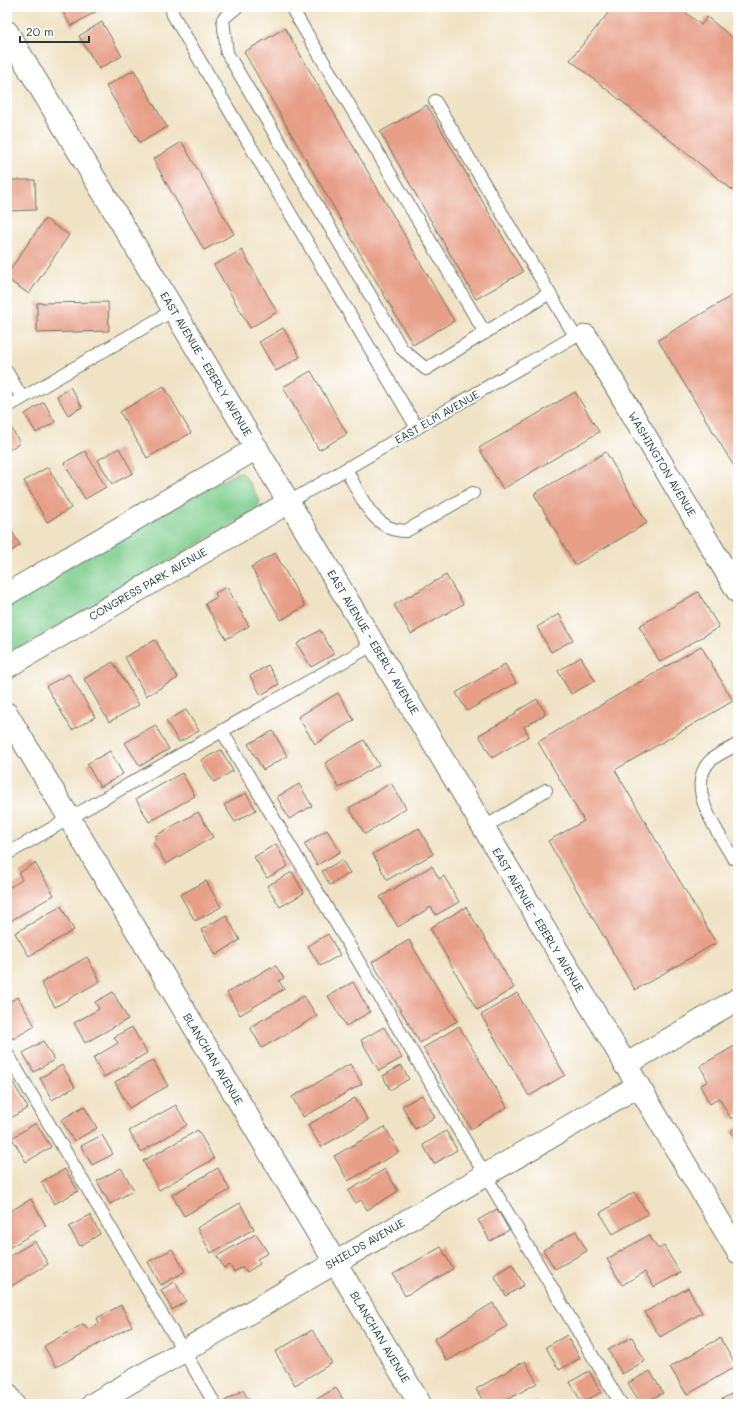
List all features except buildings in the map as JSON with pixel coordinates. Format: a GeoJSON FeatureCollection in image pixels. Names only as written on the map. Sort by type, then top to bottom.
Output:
{"type":"FeatureCollection","features":[{"type":"Feature","properties":{"kind":"street","name":"EAST AVENUE - EBERLY AVENUE"},"geometry":{"type":"LineString","coordinates":[[7,32],[738,1252]]}},
{"type":"Feature","properties":{"kind":"street","name":"WASHINGTON AVENUE"},"geometry":{"type":"LineString","coordinates":[[580,336],[737,588]]}},
{"type":"Feature","properties":{"kind":"street"},"geometry":{"type":"LineString","coordinates":[[7,594],[257,448]]}},
{"type":"Feature","properties":{"kind":"street","name":"CONGRESS PARK AVENUE"},"geometry":{"type":"LineString","coordinates":[[7,667],[289,502]]}},
{"type":"Feature","properties":{"kind":"street","name":"BLANCHAN AVENUE"},"geometry":{"type":"LineString","coordinates":[[7,714],[420,1404]]}},
{"type":"Feature","properties":{"kind":"street"},"geometry":{"type":"LineString","coordinates":[[625,1065],[738,999]]}},
{"type":"Feature","properties":{"kind":"street","name":"SHIELDS AVENUE"},"geometry":{"type":"LineString","coordinates":[[93,1404],[638,1086]]}},
{"type":"Feature","properties":{"kind":"street"},"geometry":{"type":"LineString","coordinates":[[7,1394],[13,1404]]}},
{"type":"Feature","properties":{"kind":"lane"},"geometry":{"type":"LineString","coordinates":[[171,7],[173,15],[417,428]]}},
{"type":"Feature","properties":{"kind":"lane"},"geometry":{"type":"LineString","coordinates":[[237,7],[223,19],[226,53],[402,349],[426,369],[548,294]]}},
{"type":"Feature","properties":{"kind":"lane"},"geometry":{"type":"LineString","coordinates":[[291,7],[485,333]]}},
{"type":"Feature","properties":{"kind":"lane"},"geometry":{"type":"LineString","coordinates":[[435,101],[548,294],[580,336]]}},
{"type":"Feature","properties":{"kind":"lane"},"geometry":{"type":"LineString","coordinates":[[7,406],[174,310]]}},
{"type":"Feature","properties":{"kind":"lane","name":"EAST ELM AVENUE"},"geometry":{"type":"LineString","coordinates":[[289,502],[580,336]]}},
{"type":"Feature","properties":{"kind":"lane"},"geometry":{"type":"LineString","coordinates":[[7,372],[22,398]]}},
{"type":"Feature","properties":{"kind":"lane"},"geometry":{"type":"LineString","coordinates":[[346,469],[373,516],[383,525],[395,531],[406,531],[473,493]]}},
{"type":"Feature","properties":{"kind":"lane"},"geometry":{"type":"LineString","coordinates":[[7,854],[374,644]]}},
{"type":"Feature","properties":{"kind":"lane"},"geometry":{"type":"LineString","coordinates":[[222,730],[621,1404]]}},
{"type":"Feature","properties":{"kind":"lane"},"geometry":{"type":"LineString","coordinates":[[734,858],[706,811],[700,784],[702,774],[711,761],[738,744]]}},
{"type":"Feature","properties":{"kind":"lane"},"geometry":{"type":"LineString","coordinates":[[483,828],[546,790]]}},
{"type":"Feature","properties":{"kind":"lane"},"geometry":{"type":"LineString","coordinates":[[7,1053],[215,1404]]}},
{"type":"Feature","properties":{"kind":"green space"},"geometry":{"type":"Polygon","coordinates":[[[238,472],[244,474],[260,501],[256,510],[12,653],[7,654],[7,601],[238,472]]]}}]}
